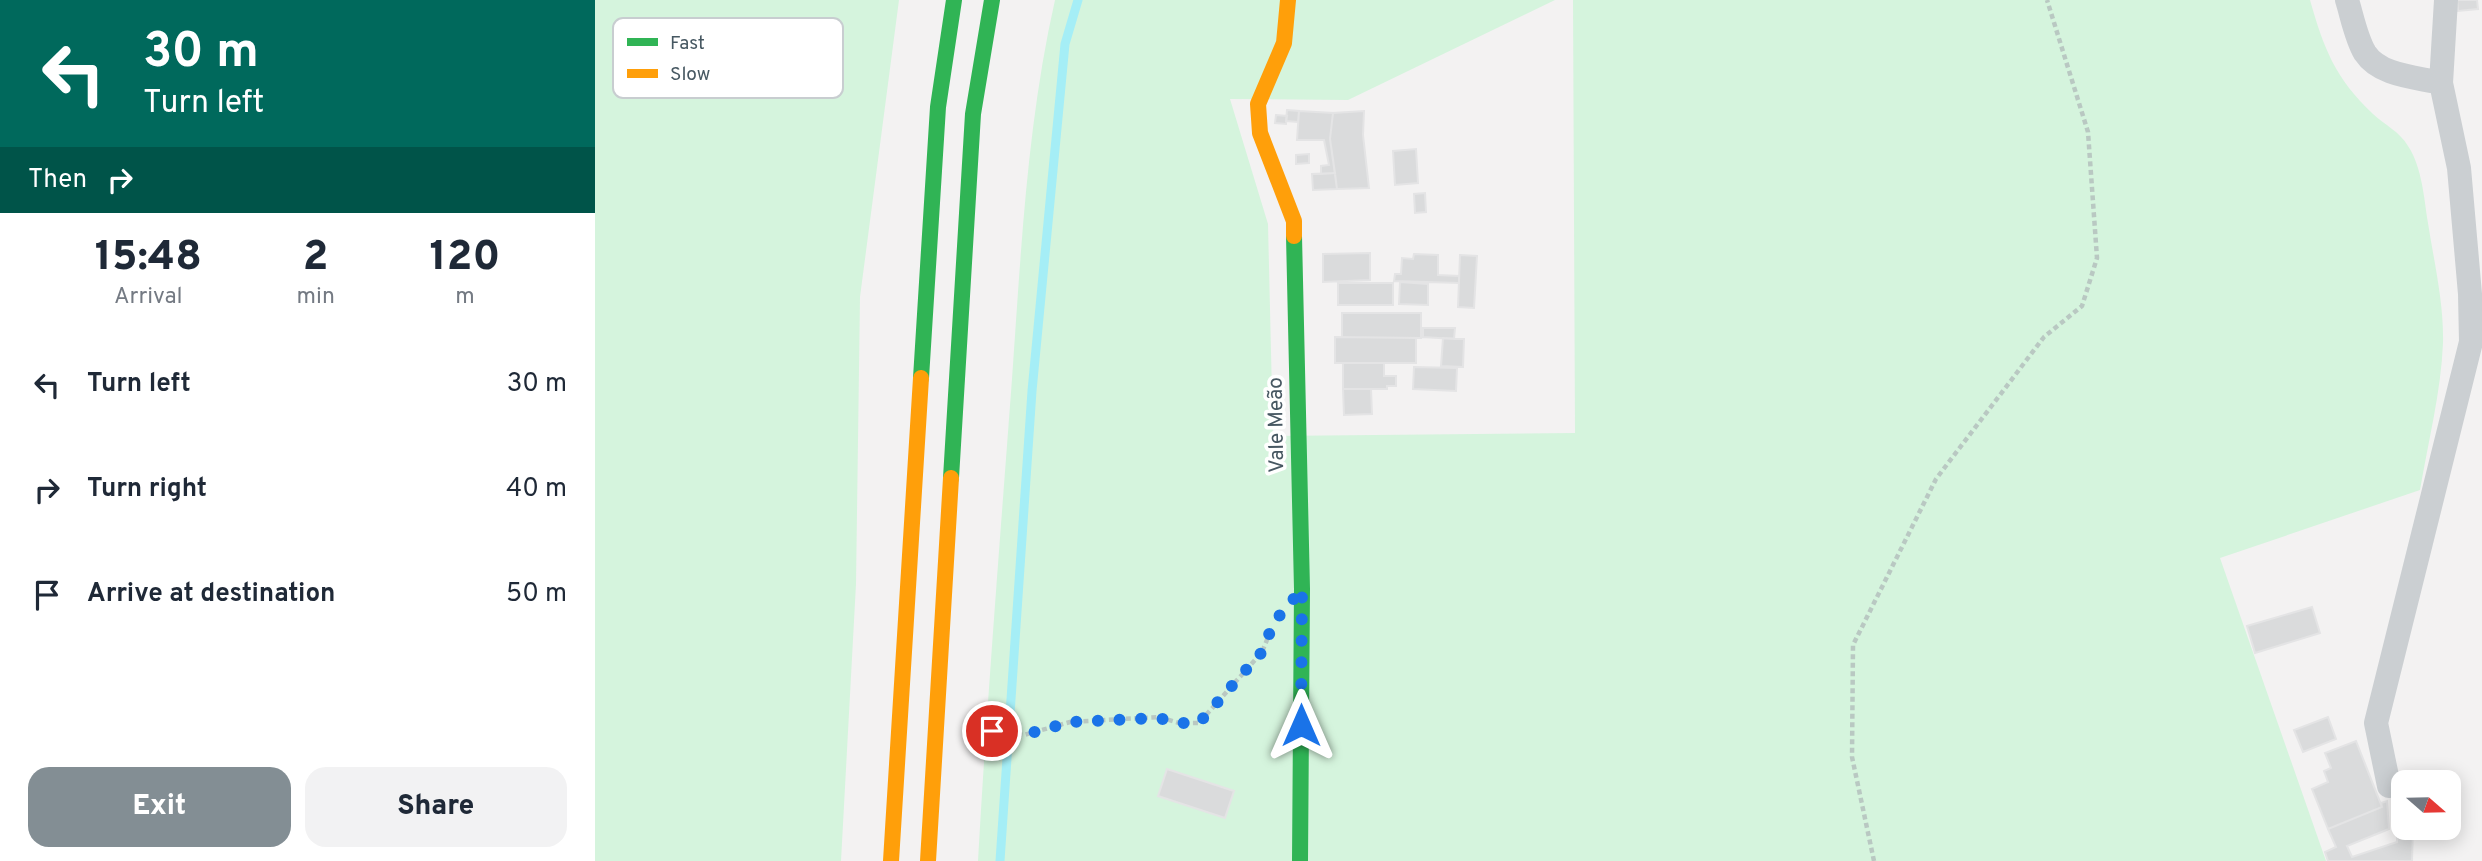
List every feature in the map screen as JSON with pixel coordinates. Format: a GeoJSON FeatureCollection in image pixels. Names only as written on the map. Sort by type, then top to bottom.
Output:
{"type":"FeatureCollection","features":[{"type":"Feature","properties":{"kind":"main road"},"geometry":{"type":"LineString","coordinates":[[891,861],[937,107],[954,0]]}},
{"type":"Feature","properties":{"kind":"main road"},"geometry":{"type":"LineString","coordinates":[[928,861],[973,114],[992,0]]}},
{"type":"Feature","properties":{"kind":"main road","name":"Vale Meão"},"geometry":{"type":"LineString","coordinates":[[1289,0],[1284,43],[1258,104],[1260,133],[1294,221],[1302,589],[1300,861]]}},
{"type":"Feature","properties":{"kind":"street"},"geometry":{"type":"LineString","coordinates":[[2347,0],[2365,53],[2378,66],[2394,73],[2441,83]]}},
{"type":"Feature","properties":{"kind":"street"},"geometry":{"type":"LineString","coordinates":[[2389,786],[2376,723],[2471,342],[2470,294],[2459,169],[2441,83],[2446,0]]}},
{"type":"Feature","properties":{"kind":"path"},"geometry":{"type":"LineString","coordinates":[[1874,861],[1852,757],[1853,645],[1936,480],[2044,337],[2082,306],[2097,258],[2088,132],[2047,0]]}},
{"type":"Feature","properties":{"kind":"path"},"geometry":{"type":"LineString","coordinates":[[992,731],[1024,735],[1070,722],[1159,718],[1179,723],[1199,723],[1262,652],[1270,632]]}},
{"type":"Feature","properties":{"kind":"green space"},"geometry":{"type":"Polygon","coordinates":[[[595,0],[899,0],[860,297],[856,584],[841,861],[595,861],[595,0]]]}},
{"type":"Feature","properties":{"kind":"green space"},"geometry":{"type":"Polygon","coordinates":[[[1055,0],[1555,0],[1348,100],[1230,99],[1268,224],[1273,436],[1575,433],[1573,0],[2310,0],[2326,48],[2340,75],[2360,101],[2405,141],[2413,154],[2424,193],[2443,328],[2440,380],[2420,490],[2220,558],[2326,861],[978,861],[1026,188],[1045,47],[1055,0]]]}},
{"type":"Feature","properties":{"kind":"building"},"geometry":{"type":"Polygon","coordinates":[[[2457,0],[2477,0],[2478,9],[2458,11],[2457,0]]]}},
{"type":"Feature","properties":{"kind":"building"},"geometry":{"type":"Polygon","coordinates":[[[1287,110],[1299,111],[1298,122],[1286,121],[1287,110]]]}},
{"type":"Feature","properties":{"kind":"building"},"geometry":{"type":"Polygon","coordinates":[[[1299,111],[1333,113],[1330,139],[1335,173],[1321,174],[1321,166],[1329,165],[1324,140],[1297,140],[1299,111]]]}},
{"type":"Feature","properties":{"kind":"building"},"geometry":{"type":"Polygon","coordinates":[[[1364,111],[1363,135],[1369,188],[1337,189],[1330,139],[1333,113],[1364,111]]]}},
{"type":"Feature","properties":{"kind":"building"},"geometry":{"type":"Polygon","coordinates":[[[1276,115],[1287,116],[1286,124],[1275,123],[1276,115]]]}},
{"type":"Feature","properties":{"kind":"building"},"geometry":{"type":"Polygon","coordinates":[[[1416,149],[1418,183],[1395,185],[1393,151],[1416,149]]]}},
{"type":"Feature","properties":{"kind":"building"},"geometry":{"type":"Polygon","coordinates":[[[1309,154],[1309,163],[1296,164],[1296,155],[1309,154]]]}},
{"type":"Feature","properties":{"kind":"building"},"geometry":{"type":"Polygon","coordinates":[[[1335,173],[1337,189],[1313,190],[1312,174],[1335,173]]]}},
{"type":"Feature","properties":{"kind":"building"},"geometry":{"type":"Polygon","coordinates":[[[1425,193],[1426,212],[1415,213],[1414,194],[1425,193]]]}},
{"type":"Feature","properties":{"kind":"building"},"geometry":{"type":"Polygon","coordinates":[[[1370,253],[1370,280],[1323,282],[1323,254],[1370,253]]]}},
{"type":"Feature","properties":{"kind":"building"},"geometry":{"type":"Polygon","coordinates":[[[1414,254],[1438,255],[1438,275],[1459,276],[1459,283],[1394,281],[1395,274],[1401,274],[1402,258],[1413,259],[1414,254]]]}},
{"type":"Feature","properties":{"kind":"building"},"geometry":{"type":"Polygon","coordinates":[[[1460,255],[1477,256],[1474,308],[1458,307],[1460,255]]]}},
{"type":"Feature","properties":{"kind":"building"},"geometry":{"type":"Polygon","coordinates":[[[1400,282],[1428,284],[1428,305],[1399,304],[1400,282]]]}},
{"type":"Feature","properties":{"kind":"building"},"geometry":{"type":"Polygon","coordinates":[[[1338,283],[1393,283],[1393,305],[1338,305],[1338,283]]]}},
{"type":"Feature","properties":{"kind":"building"},"geometry":{"type":"Polygon","coordinates":[[[1342,313],[1421,313],[1421,338],[1342,337],[1342,313]]]}},
{"type":"Feature","properties":{"kind":"building"},"geometry":{"type":"Polygon","coordinates":[[[1423,328],[1455,328],[1454,339],[1423,337],[1423,328]]]}},
{"type":"Feature","properties":{"kind":"building"},"geometry":{"type":"Polygon","coordinates":[[[1335,337],[1416,338],[1416,363],[1335,363],[1335,337]]]}},
{"type":"Feature","properties":{"kind":"building"},"geometry":{"type":"Polygon","coordinates":[[[1443,338],[1464,339],[1463,367],[1441,366],[1443,338]]]}},
{"type":"Feature","properties":{"kind":"building"},"geometry":{"type":"Polygon","coordinates":[[[1343,363],[1384,363],[1384,376],[1396,376],[1396,386],[1387,386],[1387,389],[1343,389],[1343,363]]]}},
{"type":"Feature","properties":{"kind":"building"},"geometry":{"type":"Polygon","coordinates":[[[1414,367],[1457,368],[1456,391],[1413,389],[1414,367]]]}},
{"type":"Feature","properties":{"kind":"building"},"geometry":{"type":"Polygon","coordinates":[[[1343,389],[1371,389],[1372,414],[1344,415],[1343,389]]]}},
{"type":"Feature","properties":{"kind":"building"},"geometry":{"type":"Polygon","coordinates":[[[2312,607],[2320,633],[2255,653],[2247,626],[2312,607]]]}},
{"type":"Feature","properties":{"kind":"building"},"geometry":{"type":"Polygon","coordinates":[[[2328,717],[2336,739],[2303,752],[2294,730],[2328,717]]]}},
{"type":"Feature","properties":{"kind":"building"},"geometry":{"type":"Polygon","coordinates":[[[2356,741],[2382,807],[2328,829],[2312,789],[2328,782],[2324,771],[2331,768],[2325,753],[2356,741]]]}},
{"type":"Feature","properties":{"kind":"building"},"geometry":{"type":"Polygon","coordinates":[[[1167,769],[1234,791],[1225,818],[1158,796],[1167,769]]]}},
{"type":"Feature","properties":{"kind":"building"},"geometry":{"type":"Polygon","coordinates":[[[2387,801],[2389,829],[2347,846],[2352,857],[2397,840],[2413,840],[2412,861],[2328,861],[2325,852],[2336,847],[2328,829],[2382,807],[2381,803],[2387,801]]]}},
{"type":"Feature","properties":{"kind":"waterway"},"geometry":{"type":"LineString","coordinates":[[1000,861],[1032,391],[1065,44],[1078,0]]}},
{"type":"Feature","properties":{"kind":"traffic: fast"},"geometry":{"type":"LineString","coordinates":[[921,378],[938,107],[954,0]]}},
{"type":"Feature","properties":{"kind":"traffic: fast"},"geometry":{"type":"LineString","coordinates":[[951,478],[973,114],[992,0]]}},
{"type":"Feature","properties":{"kind":"traffic: fast"},"geometry":{"type":"LineString","coordinates":[[1294,236],[1302,589],[1300,861]]}},
{"type":"Feature","properties":{"kind":"traffic: slow"},"geometry":{"type":"LineString","coordinates":[[1288,0],[1284,43],[1258,104],[1260,133],[1294,221],[1294,236]]}},
{"type":"Feature","properties":{"kind":"traffic: slow"},"geometry":{"type":"LineString","coordinates":[[891,861],[921,378]]}},
{"type":"Feature","properties":{"kind":"traffic: slow"},"geometry":{"type":"LineString","coordinates":[[928,861],[951,478]]}},
{"type":"Feature","properties":{"kind":"route"},"geometry":{"type":"LineString","coordinates":[[992,731],[1024,735],[1070,722],[1159,718],[1179,723],[1199,723],[1262,652],[1274,622],[1302,589],[1301,725]]}}]}
